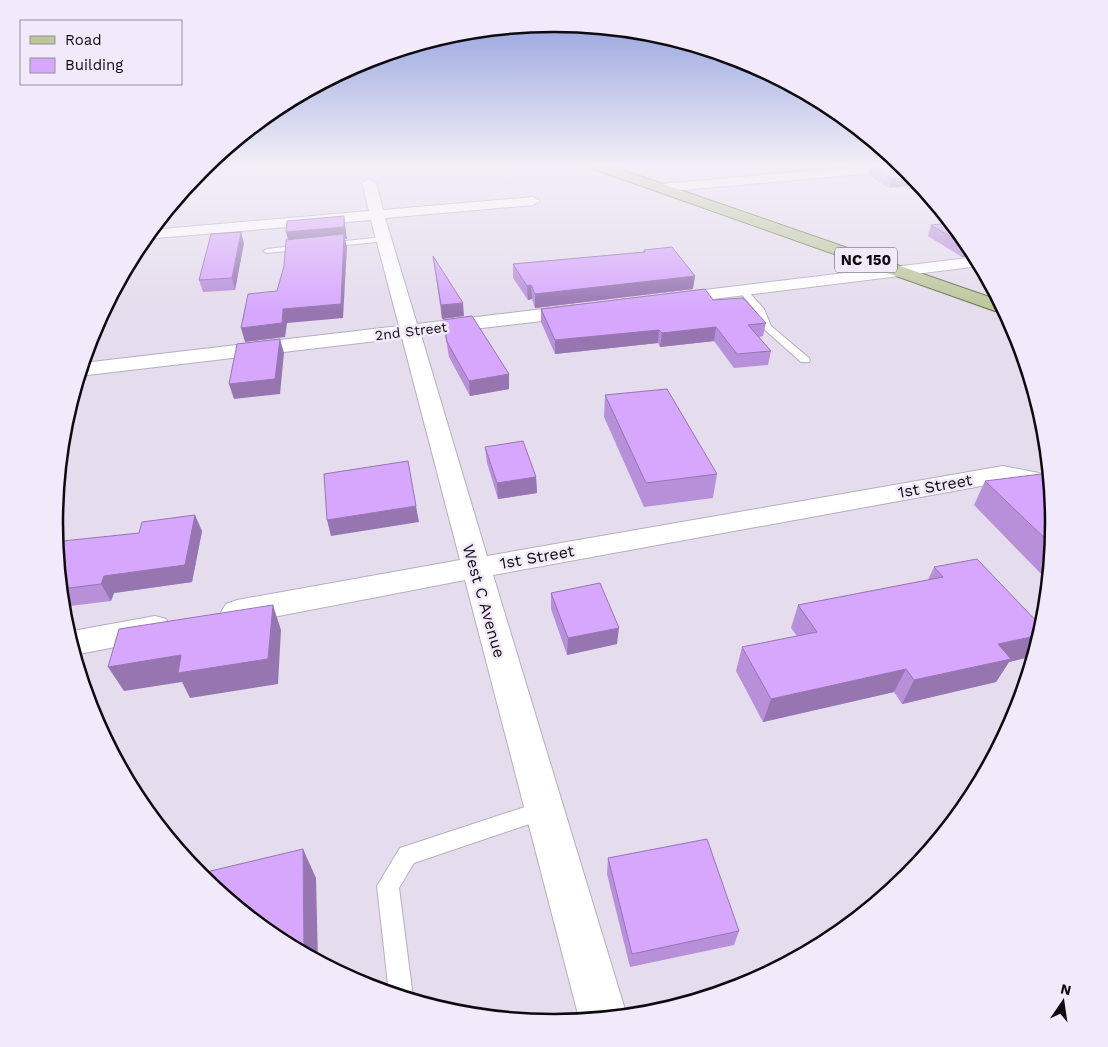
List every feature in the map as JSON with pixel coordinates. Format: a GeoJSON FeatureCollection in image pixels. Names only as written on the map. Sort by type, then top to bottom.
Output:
{"type":"FeatureCollection","features":[{"type":"Feature","properties":{"kind":"main road","name":"NC 150"},"geometry":{"type":"LineString","coordinates":[[734,214],[993,304]]}},
{"type":"Feature","properties":{"kind":"street","name":"West C Avenue"},"geometry":{"type":"LineString","coordinates":[[377,214],[600,1012]]}},
{"type":"Feature","properties":{"kind":"street"},"geometry":{"type":"LineString","coordinates":[[157,235],[380,227],[457,214]]}},
{"type":"Feature","properties":{"kind":"street"},"geometry":{"type":"LineString","coordinates":[[654,302],[970,263]]}},
{"type":"Feature","properties":{"kind":"street","name":"2nd Street"},"geometry":{"type":"LineString","coordinates":[[88,369],[596,309]]}},
{"type":"Feature","properties":{"kind":"street","name":"1st Street"},"geometry":{"type":"LineString","coordinates":[[215,616],[1003,474],[1043,482]]}},
{"type":"Feature","properties":{"kind":"street"},"geometry":{"type":"LineString","coordinates":[[78,642],[176,624]]}},
{"type":"Feature","properties":{"kind":"lane"},"geometry":{"type":"LineString","coordinates":[[267,251],[380,227]]}},
{"type":"Feature","properties":{"kind":"lane"},"geometry":{"type":"LineString","coordinates":[[743,291],[759,309],[767,327],[805,360]]}},
{"type":"Feature","properties":{"kind":"lane"},"geometry":{"type":"LineString","coordinates":[[401,990],[388,886],[407,855],[544,810]]}},
{"type":"Feature","properties":{"kind":"building"},"geometry":{"type":"Polygon","coordinates":[[[344,216],[344,227],[286,232],[287,221],[344,216]]]}},
{"type":"Feature","properties":{"kind":"building"},"geometry":{"type":"Polygon","coordinates":[[[943,224],[953,238],[931,225],[943,224]]]}},
{"type":"Feature","properties":{"kind":"building"},"geometry":{"type":"Polygon","coordinates":[[[241,232],[232,278],[199,280],[211,234],[241,232]]]}},
{"type":"Feature","properties":{"kind":"building"},"geometry":{"type":"Polygon","coordinates":[[[344,234],[341,304],[283,309],[282,323],[241,328],[248,294],[277,291],[284,266],[286,240],[344,234]]]}},
{"type":"Feature","properties":{"kind":"building"},"geometry":{"type":"Polygon","coordinates":[[[672,247],[695,276],[535,294],[531,285],[527,286],[513,264],[645,252],[644,250],[672,247]]]}},
{"type":"Feature","properties":{"kind":"building"},"geometry":{"type":"Polygon","coordinates":[[[433,256],[463,303],[441,305],[433,256]]]}},
{"type":"Feature","properties":{"kind":"building"},"geometry":{"type":"Polygon","coordinates":[[[705,289],[713,300],[743,298],[766,323],[748,325],[771,351],[737,354],[716,327],[662,333],[659,330],[555,340],[541,309],[705,289]]]}},
{"type":"Feature","properties":{"kind":"building"},"geometry":{"type":"Polygon","coordinates":[[[472,316],[509,374],[469,381],[447,342],[443,320],[472,316]]]}},
{"type":"Feature","properties":{"kind":"building"},"geometry":{"type":"Polygon","coordinates":[[[280,339],[275,379],[229,384],[237,344],[280,339]]]}},
{"type":"Feature","properties":{"kind":"building"},"geometry":{"type":"Polygon","coordinates":[[[667,389],[717,474],[646,483],[605,395],[667,389]]]}},
{"type":"Feature","properties":{"kind":"building"},"geometry":{"type":"Polygon","coordinates":[[[523,441],[536,477],[497,483],[485,447],[523,441]]]}},
{"type":"Feature","properties":{"kind":"building"},"geometry":{"type":"Polygon","coordinates":[[[408,461],[416,506],[327,520],[324,474],[408,461]]]}},
{"type":"Feature","properties":{"kind":"building"},"geometry":{"type":"Polygon","coordinates":[[[1042,474],[1045,538],[985,481],[1042,474]]]}},
{"type":"Feature","properties":{"kind":"building"},"geometry":{"type":"Polygon","coordinates":[[[195,515],[185,565],[104,576],[101,584],[67,588],[64,541],[139,533],[142,522],[195,515]]]}},
{"type":"Feature","properties":{"kind":"building"},"geometry":{"type":"Polygon","coordinates":[[[977,559],[1036,620],[1032,637],[998,644],[1011,659],[914,680],[906,669],[771,699],[742,647],[817,632],[798,605],[943,577],[934,567],[977,559]]]}},
{"type":"Feature","properties":{"kind":"building"},"geometry":{"type":"Polygon","coordinates":[[[600,583],[619,628],[568,638],[551,593],[600,583]]]}},
{"type":"Feature","properties":{"kind":"building"},"geometry":{"type":"Polygon","coordinates":[[[273,605],[268,659],[178,673],[181,655],[108,667],[119,629],[273,605]]]}},
{"type":"Feature","properties":{"kind":"building"},"geometry":{"type":"Polygon","coordinates":[[[707,839],[739,931],[632,954],[608,858],[707,839]]]}},
{"type":"Feature","properties":{"kind":"building"},"geometry":{"type":"Polygon","coordinates":[[[303,849],[304,946],[255,913],[208,872],[303,849]]]}}]}
